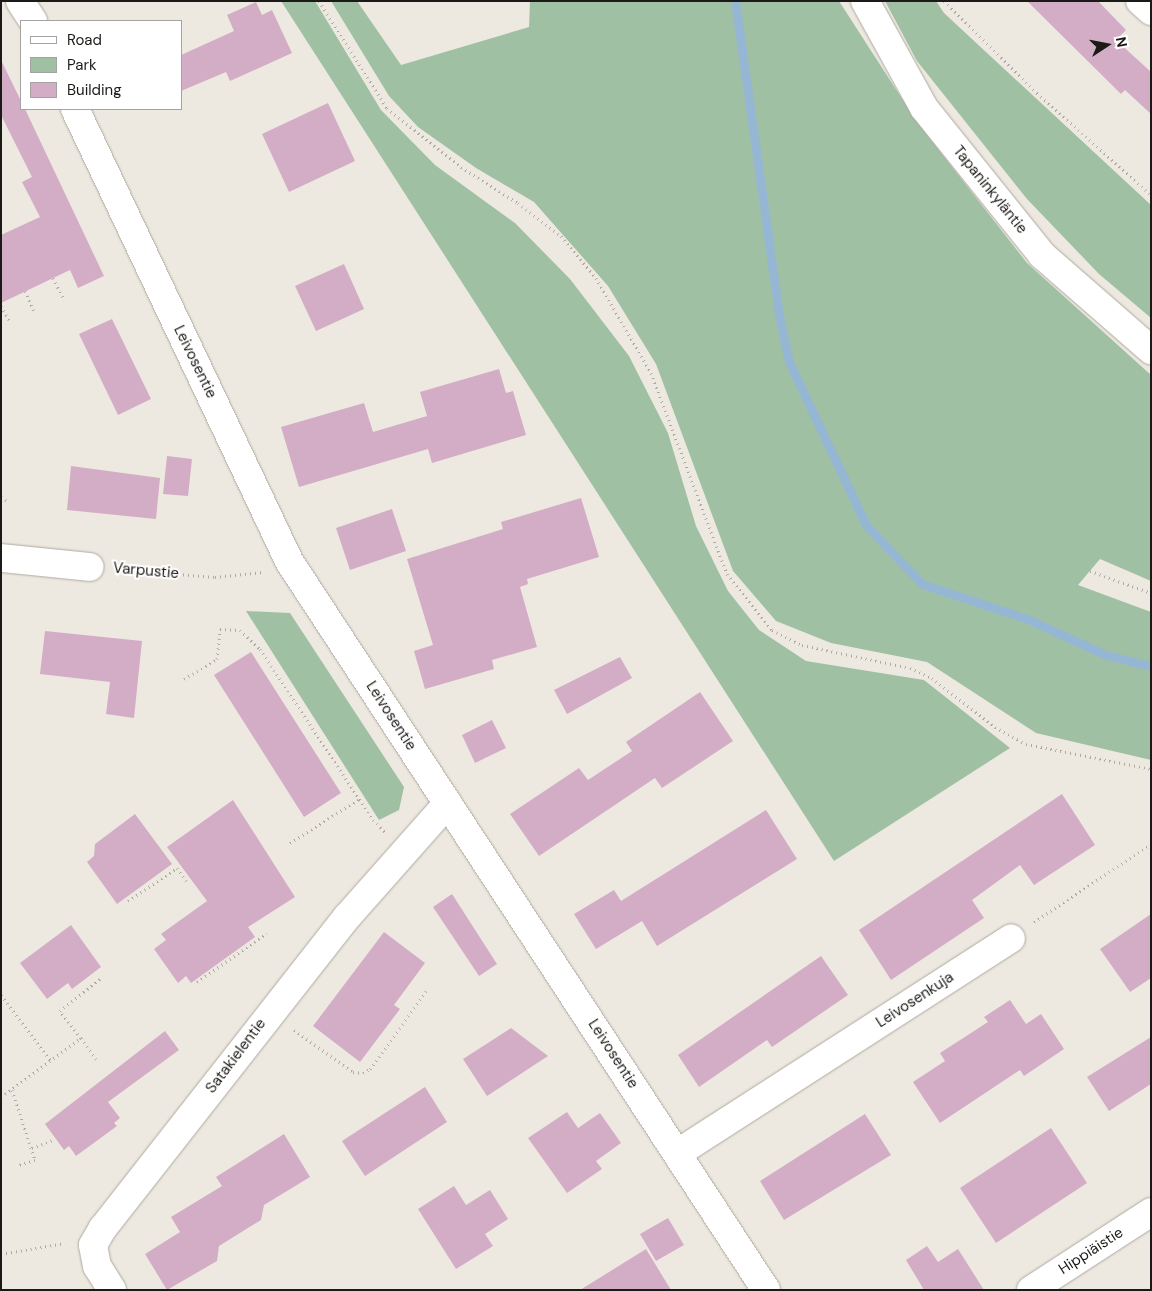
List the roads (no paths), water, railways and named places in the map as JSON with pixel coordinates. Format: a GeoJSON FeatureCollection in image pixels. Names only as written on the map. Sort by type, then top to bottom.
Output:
{"type":"FeatureCollection","features":[{"type":"Feature","properties":{"kind":"street"},"geometry":{"type":"LineString","coordinates":[[20,1],[26,6],[33,20]]}},
{"type":"Feature","properties":{"kind":"street","name":"Tapaninkyläntie"},"geometry":{"type":"LineString","coordinates":[[865,1],[924,108],[1042,255],[1151,350]]}},
{"type":"Feature","properties":{"kind":"street"},"geometry":{"type":"LineString","coordinates":[[1140,1],[1151,11]]}},
{"type":"Feature","properties":{"kind":"street","name":"Leivosentie"},"geometry":{"type":"LineString","coordinates":[[75,110],[289,561],[766,1290]]}},
{"type":"Feature","properties":{"kind":"street"},"geometry":{"type":"LineString","coordinates":[[1,558],[90,567]]}},
{"type":"Feature","properties":{"kind":"street","name":"Satakielentie"},"geometry":{"type":"LineString","coordinates":[[112,1290],[97,1266],[93,1245],[103,1228],[269,1013],[347,917],[448,803]]}},
{"type":"Feature","properties":{"kind":"street","name":"Leivosenkuja"},"geometry":{"type":"LineString","coordinates":[[678,1154],[1011,938]]}},
{"type":"Feature","properties":{"kind":"street","name":"Hippiäistie"},"geometry":{"type":"LineString","coordinates":[[1031,1290],[1151,1212]]}},
{"type":"Feature","properties":{"kind":"waterway"},"geometry":{"type":"LineString","coordinates":[[735,1],[779,315],[789,362],[866,525],[922,584],[1028,619],[1106,655],[1151,666]]}}]}
